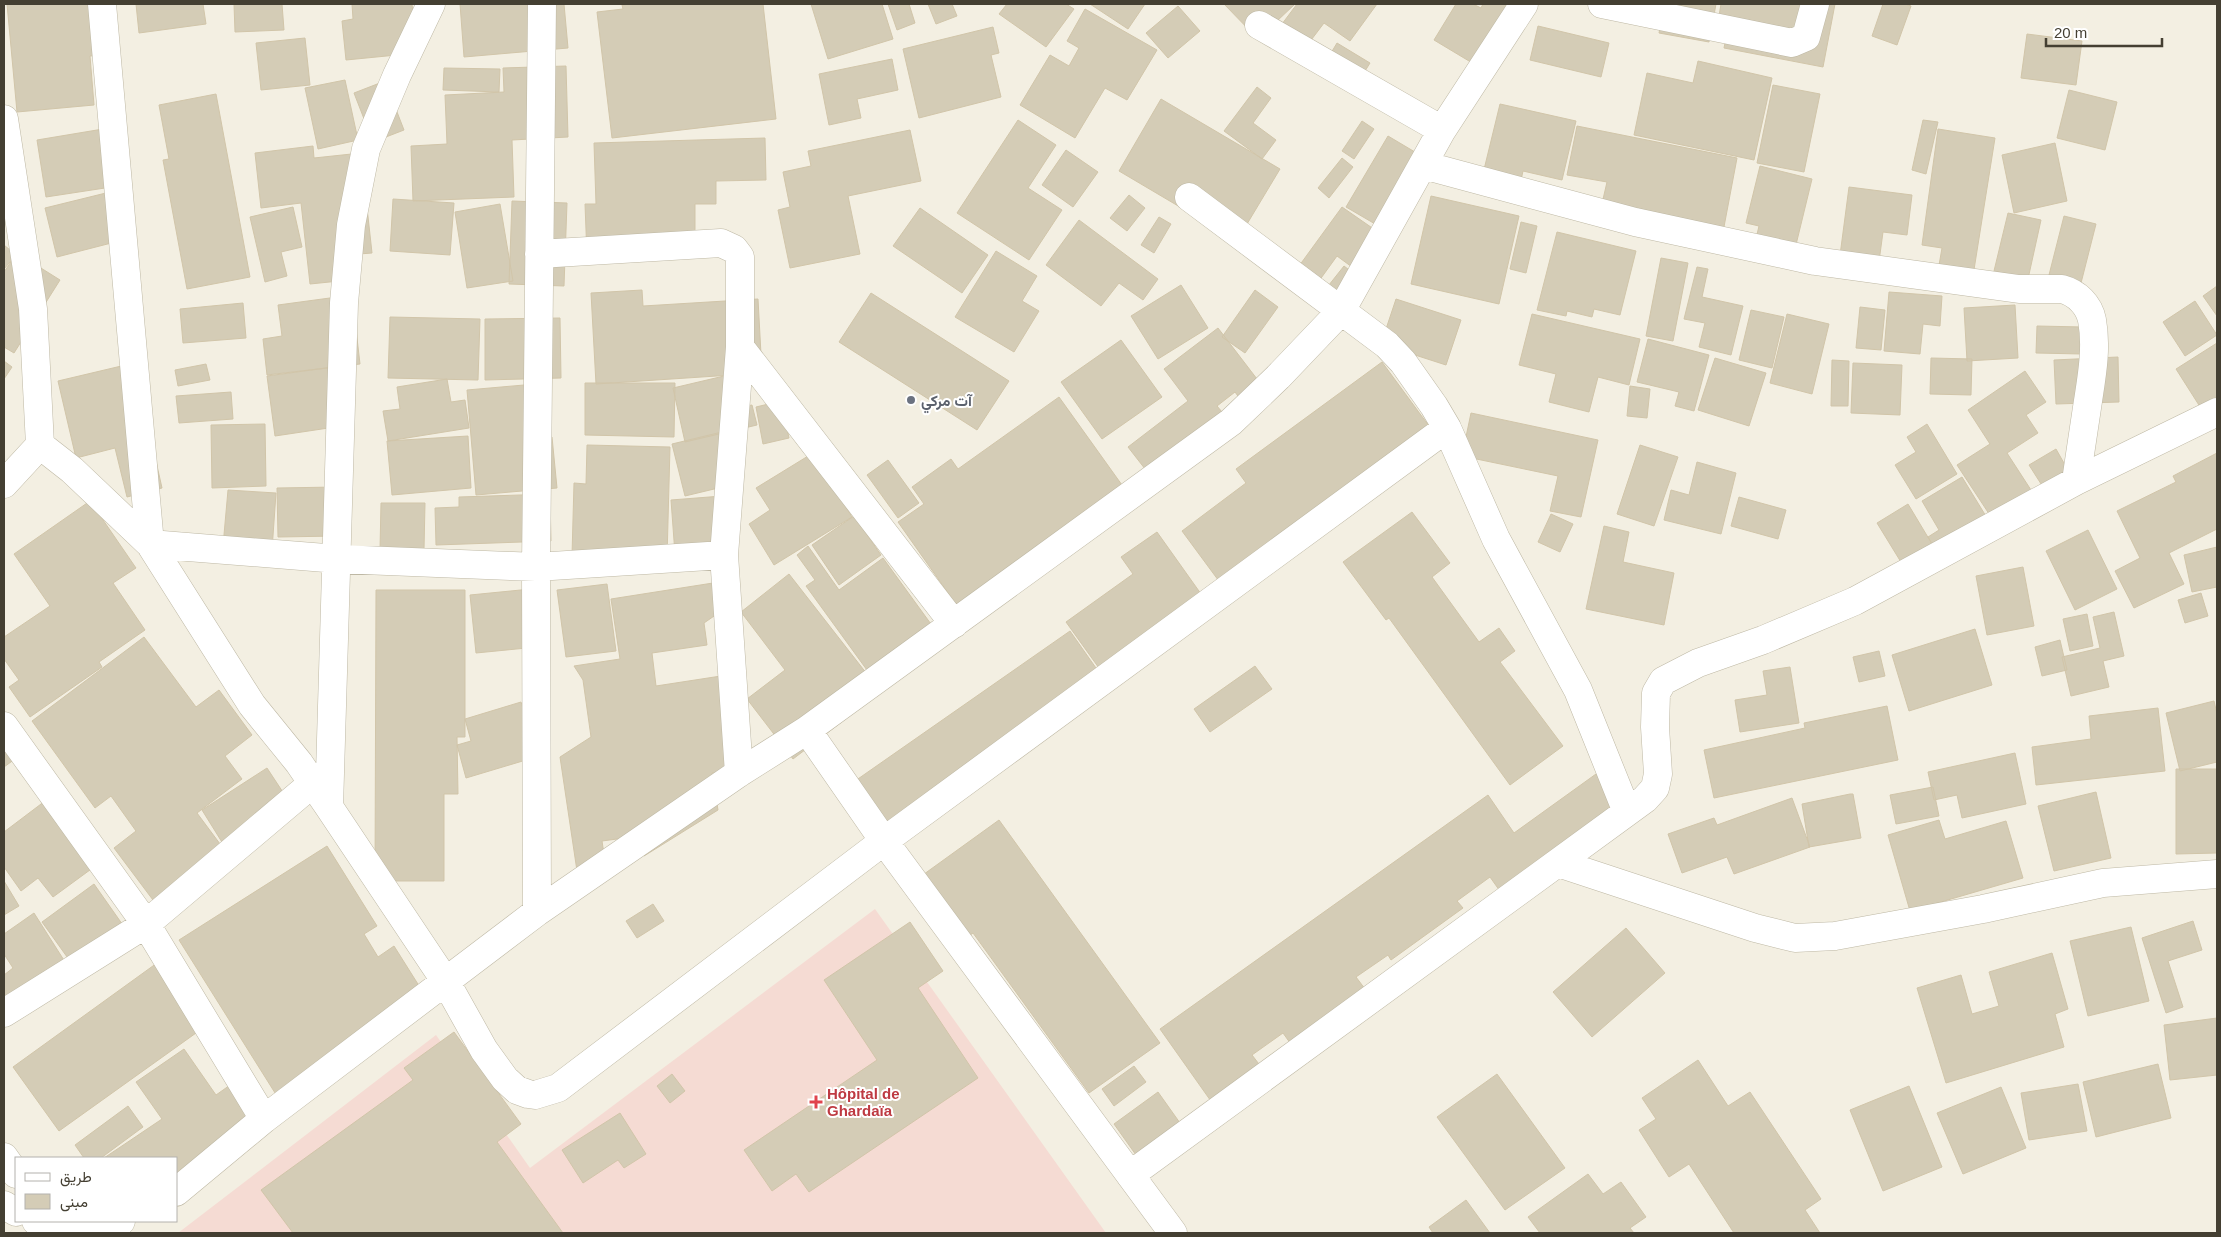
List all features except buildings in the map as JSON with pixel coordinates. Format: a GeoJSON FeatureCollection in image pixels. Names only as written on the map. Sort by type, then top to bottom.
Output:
{"type":"FeatureCollection","features":[{"type":"Feature","properties":{"kind":"street"},"geometry":{"type":"LineString","coordinates":[[102,4],[150,544]]}},
{"type":"Feature","properties":{"kind":"street"},"geometry":{"type":"LineString","coordinates":[[330,807],[344,303],[351,225],[366,149],[396,75],[432,4]]}},
{"type":"Feature","properties":{"kind":"street"},"geometry":{"type":"LineString","coordinates":[[537,912],[536,567],[542,4]]}},
{"type":"Feature","properties":{"kind":"street"},"geometry":{"type":"LineString","coordinates":[[178,1190],[264,1119],[537,912],[739,773],[807,730],[1231,422],[1278,377],[1341,311],[1442,130],[1524,4]]}},
{"type":"Feature","properties":{"kind":"street"},"geometry":{"type":"LineString","coordinates":[[1602,4],[1792,43],[1806,37],[1815,4]]}},
{"type":"Feature","properties":{"kind":"street"},"geometry":{"type":"LineString","coordinates":[[1259,25],[1442,130]]}},
{"type":"Feature","properties":{"kind":"street"},"geometry":{"type":"LineString","coordinates":[[4,118],[33,309],[40,446],[4,484]]}},
{"type":"Feature","properties":{"kind":"street"},"geometry":{"type":"LineString","coordinates":[[1423,165],[1635,222],[1815,261],[2019,289],[2062,289],[2069,291],[2080,298],[2088,308],[2092,319],[2094,347],[2076,481]]}},
{"type":"Feature","properties":{"kind":"street"},"geometry":{"type":"LineString","coordinates":[[1189,197],[1387,345],[1403,362],[1447,428],[1496,539],[1578,690],[1627,812]]}},
{"type":"Feature","properties":{"kind":"street"},"geometry":{"type":"LineString","coordinates":[[539,254],[721,243],[734,249],[741,263],[740,347],[724,555],[739,773]]}},
{"type":"Feature","properties":{"kind":"street"},"geometry":{"type":"LineString","coordinates":[[740,347],[954,624]]}},
{"type":"Feature","properties":{"kind":"street"},"geometry":{"type":"LineString","coordinates":[[1130,1175],[1645,799],[1655,788],[1658,774],[1655,727],[1656,693],[1663,681],[1698,663],[1763,640],[1855,601],[2076,481],[2217,412]]}},
{"type":"Feature","properties":{"kind":"street"},"geometry":{"type":"LineString","coordinates":[[40,446],[72,470],[150,544],[252,705],[330,807],[446,982],[484,1050],[505,1078],[517,1090],[535,1095],[558,1088],[884,841],[1447,428]]}},
{"type":"Feature","properties":{"kind":"street"},"geometry":{"type":"LineString","coordinates":[[150,544],[338,560],[536,567],[724,555]]}},
{"type":"Feature","properties":{"kind":"street"},"geometry":{"type":"LineString","coordinates":[[4,726],[146,924],[264,1119]]}},
{"type":"Feature","properties":{"kind":"street"},"geometry":{"type":"LineString","coordinates":[[807,730],[884,841],[1173,1233]]}},
{"type":"Feature","properties":{"kind":"street"},"geometry":{"type":"LineString","coordinates":[[4,1012],[146,924],[313,783]]}},
{"type":"Feature","properties":{"kind":"street"},"geometry":{"type":"LineString","coordinates":[[1558,863],[1755,928],[1795,938],[1835,936],[1983,909],[2103,883],[2217,874]]}},
{"type":"Feature","properties":{"kind":"street"},"geometry":{"type":"LineString","coordinates":[[4,1157],[15,1173]]}},
{"type":"Feature","properties":{"kind":"street"},"geometry":{"type":"LineString","coordinates":[[4,1205],[15,1211]]}},
{"type":"Feature","properties":{"kind":"street"},"geometry":{"type":"LineString","coordinates":[[48,1224],[101,1227],[118,1222]]}},
{"type":"Feature","properties":{"kind":"shaded area","name":"Hôpital de Ghardaïa"},"geometry":{"type":"Polygon","coordinates":[[[875,909],[1106,1233],[178,1233],[436,1035],[530,1168],[875,909]]]}},
{"type":"Feature","properties":{"kind":"place","name":"آت مركي"},"geometry":{"type":"Point","coordinates":[911,400]}},
{"type":"Feature","properties":{"kind":"place","name":"Hôpital de Ghardaïa"},"geometry":{"type":"Point","coordinates":[816,1102]}}]}
